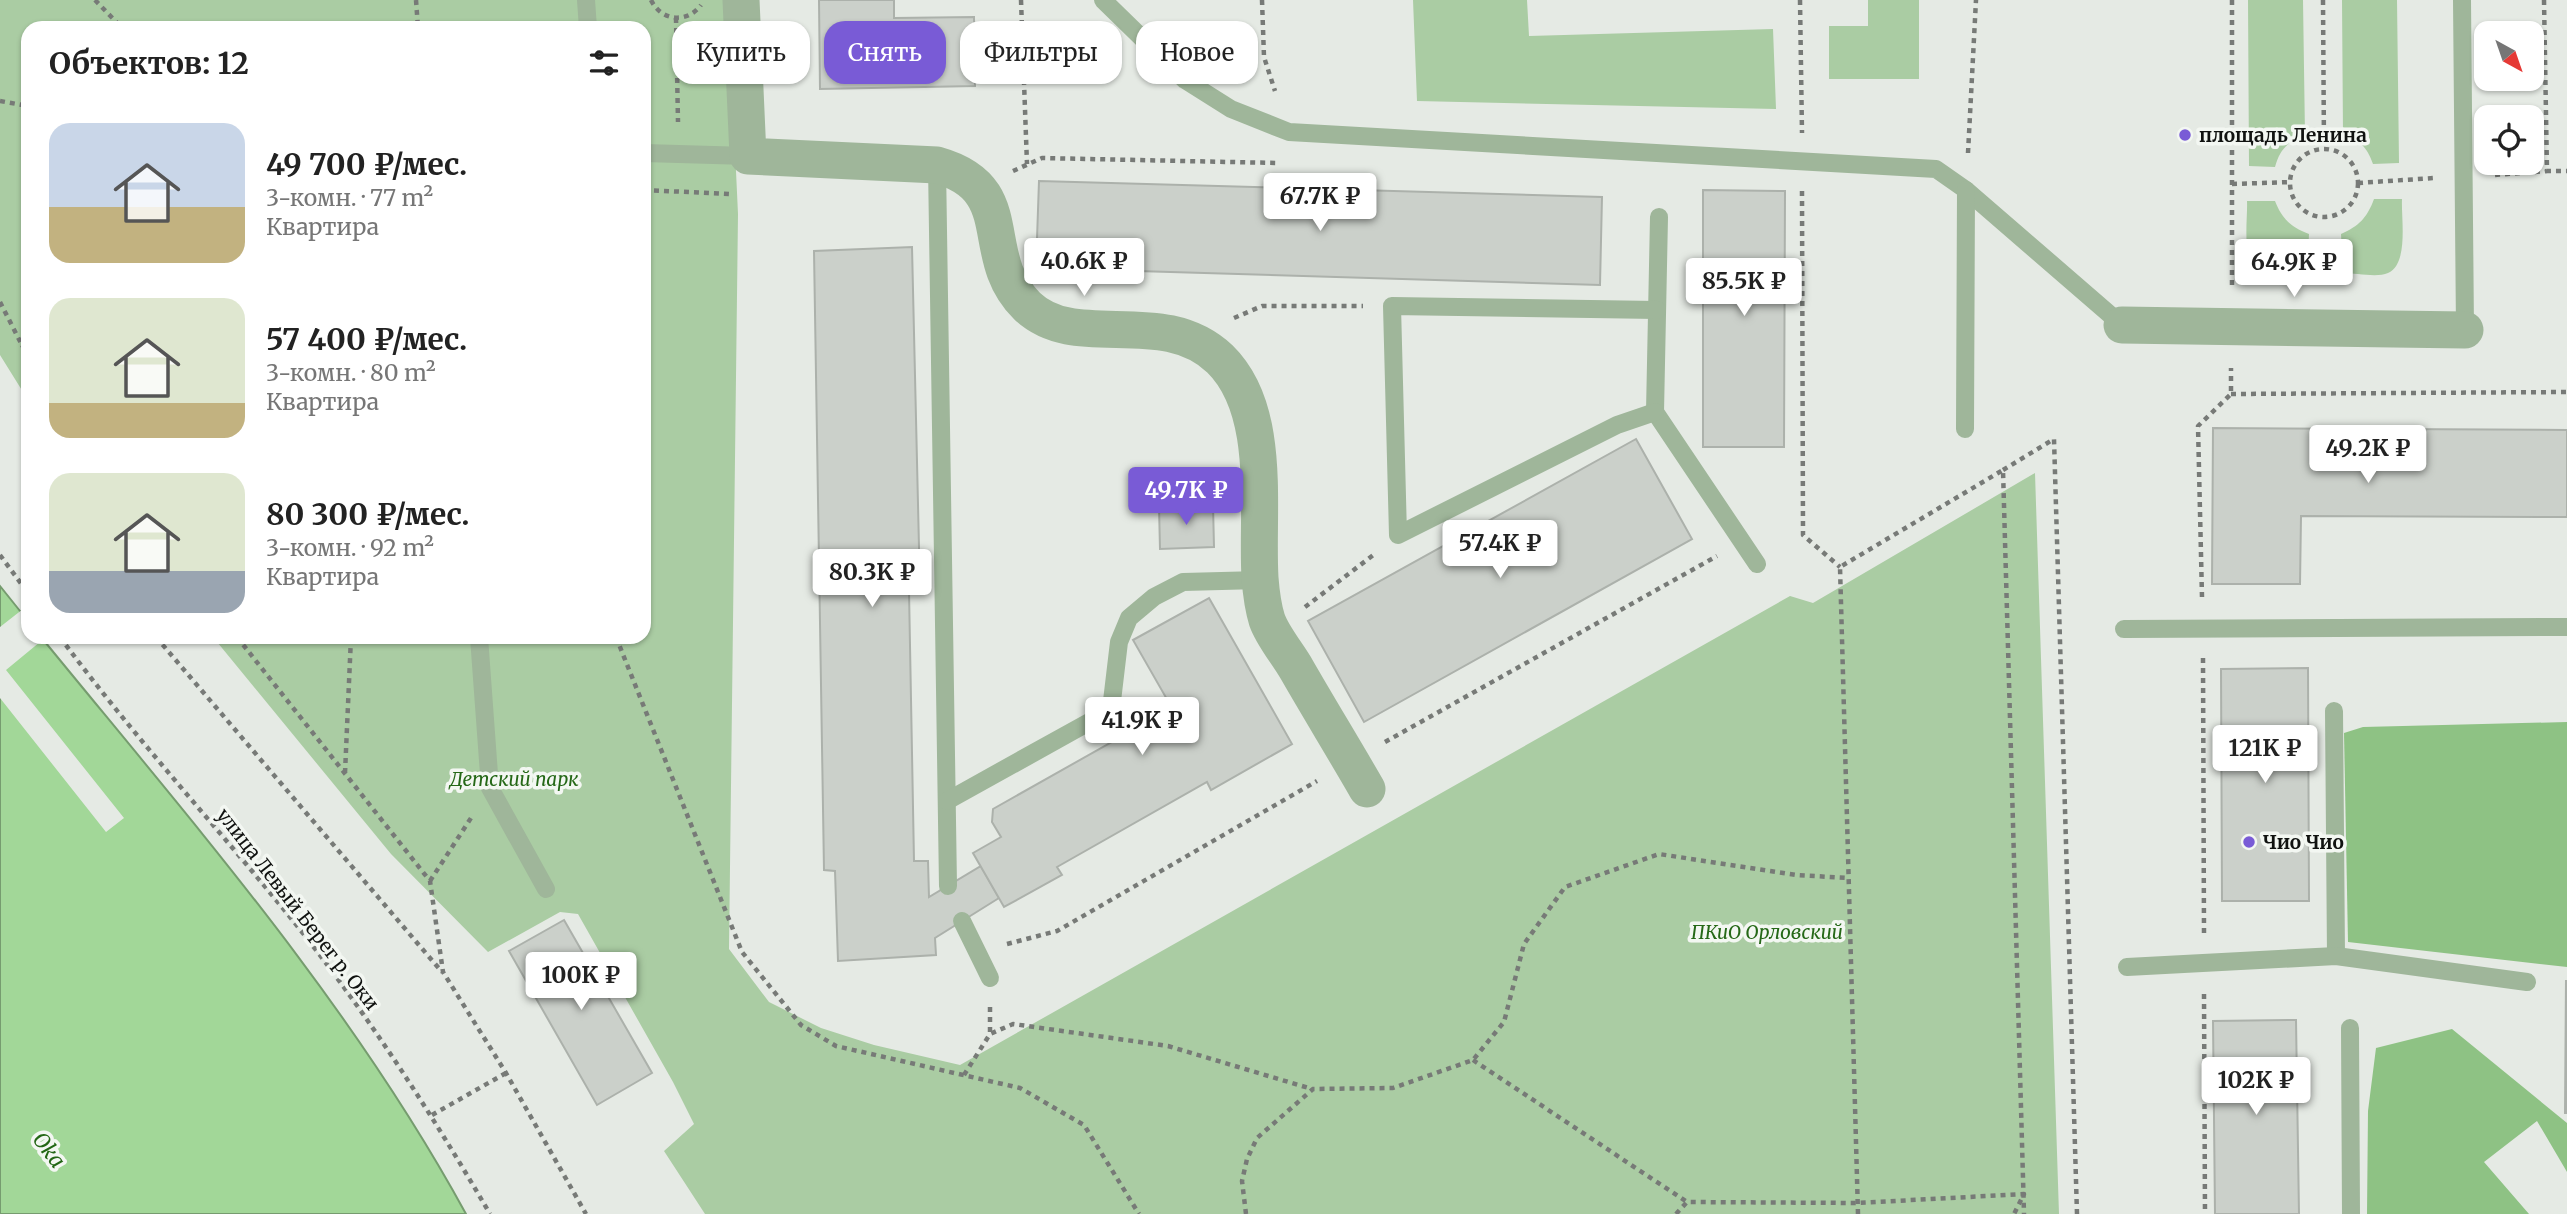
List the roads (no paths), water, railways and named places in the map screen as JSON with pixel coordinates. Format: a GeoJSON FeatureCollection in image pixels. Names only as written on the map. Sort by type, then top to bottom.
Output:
{"type":"FeatureCollection","features":[{"type":"Feature","properties":{"kind":"street"},"geometry":{"type":"LineString","coordinates":[[741,0],[748,156],[937,165],[960,171],[980,187],[994,216],[997,251],[1011,289],[1041,318],[1072,327],[1164,331],[1187,337],[1219,359],[1236,379],[1248,402],[1257,456],[1260,580],[1268,621],[1367,789]]}},
{"type":"Feature","properties":{"kind":"street"},"geometry":{"type":"LineString","coordinates":[[2122,325],[2465,330]]}},
{"type":"Feature","properties":{"kind":"lane"},"geometry":{"type":"LineString","coordinates":[[586,0],[588,21]]}},
{"type":"Feature","properties":{"kind":"lane"},"geometry":{"type":"LineString","coordinates":[[1103,0],[1185,80],[1231,109],[1289,132],[1936,169],[1966,190],[2122,325]]}},
{"type":"Feature","properties":{"kind":"lane"},"geometry":{"type":"LineString","coordinates":[[2462,0],[2465,330]]}},
{"type":"Feature","properties":{"kind":"lane"},"geometry":{"type":"LineString","coordinates":[[651,153],[748,156]]}},
{"type":"Feature","properties":{"kind":"lane"},"geometry":{"type":"LineString","coordinates":[[937,165],[948,886]]}},
{"type":"Feature","properties":{"kind":"lane"},"geometry":{"type":"LineString","coordinates":[[1965,429],[1966,190]]}},
{"type":"Feature","properties":{"kind":"lane"},"geometry":{"type":"LineString","coordinates":[[1659,217],[1654,412],[1757,564]]}},
{"type":"Feature","properties":{"kind":"lane"},"geometry":{"type":"LineString","coordinates":[[1654,412],[1618,425],[1398,535],[1392,306],[1657,310]]}},
{"type":"Feature","properties":{"kind":"lane"},"geometry":{"type":"LineString","coordinates":[[947,801],[1091,721],[1112,701],[1114,671],[1124,630],[1129,618],[1154,597],[1183,582],[1260,580]]}},
{"type":"Feature","properties":{"kind":"lane"},"geometry":{"type":"LineString","coordinates":[[2124,629],[2567,627]]}},
{"type":"Feature","properties":{"kind":"lane"},"geometry":{"type":"LineString","coordinates":[[480,644],[490,788],[546,889]]}},
{"type":"Feature","properties":{"kind":"lane"},"geometry":{"type":"LineString","coordinates":[[2334,711],[2336,956]]}},
{"type":"Feature","properties":{"kind":"lane"},"geometry":{"type":"LineString","coordinates":[[962,921],[990,978]]}},
{"type":"Feature","properties":{"kind":"lane"},"geometry":{"type":"LineString","coordinates":[[2127,967],[2336,956],[2527,982]]}},
{"type":"Feature","properties":{"kind":"lane"},"geometry":{"type":"LineString","coordinates":[[2350,1028],[2351,1214]]}},
{"type":"Feature","properties":{"kind":"water","name":"Oka"},"geometry":{"type":"Polygon","coordinates":[[[0,586],[21,612],[21,644],[47,644],[212,845],[321,987],[421,1136],[466,1214],[0,1214],[0,586]]]}},
{"type":"Feature","properties":{"kind":"place","name":"площадь Ленина"},"geometry":{"type":"Point","coordinates":[2185,135]}},
{"type":"Feature","properties":{"kind":"place","name":"Чио Чио"},"geometry":{"type":"Point","coordinates":[2249,842]}},
{"type":"Feature","properties":{"kind":"park label","name":"Детский парк"},"geometry":{"type":"Point","coordinates":[514,779]}},
{"type":"Feature","properties":{"kind":"park label","name":"ПКиО Орловский"},"geometry":{"type":"Point","coordinates":[1767,932]}}]}
